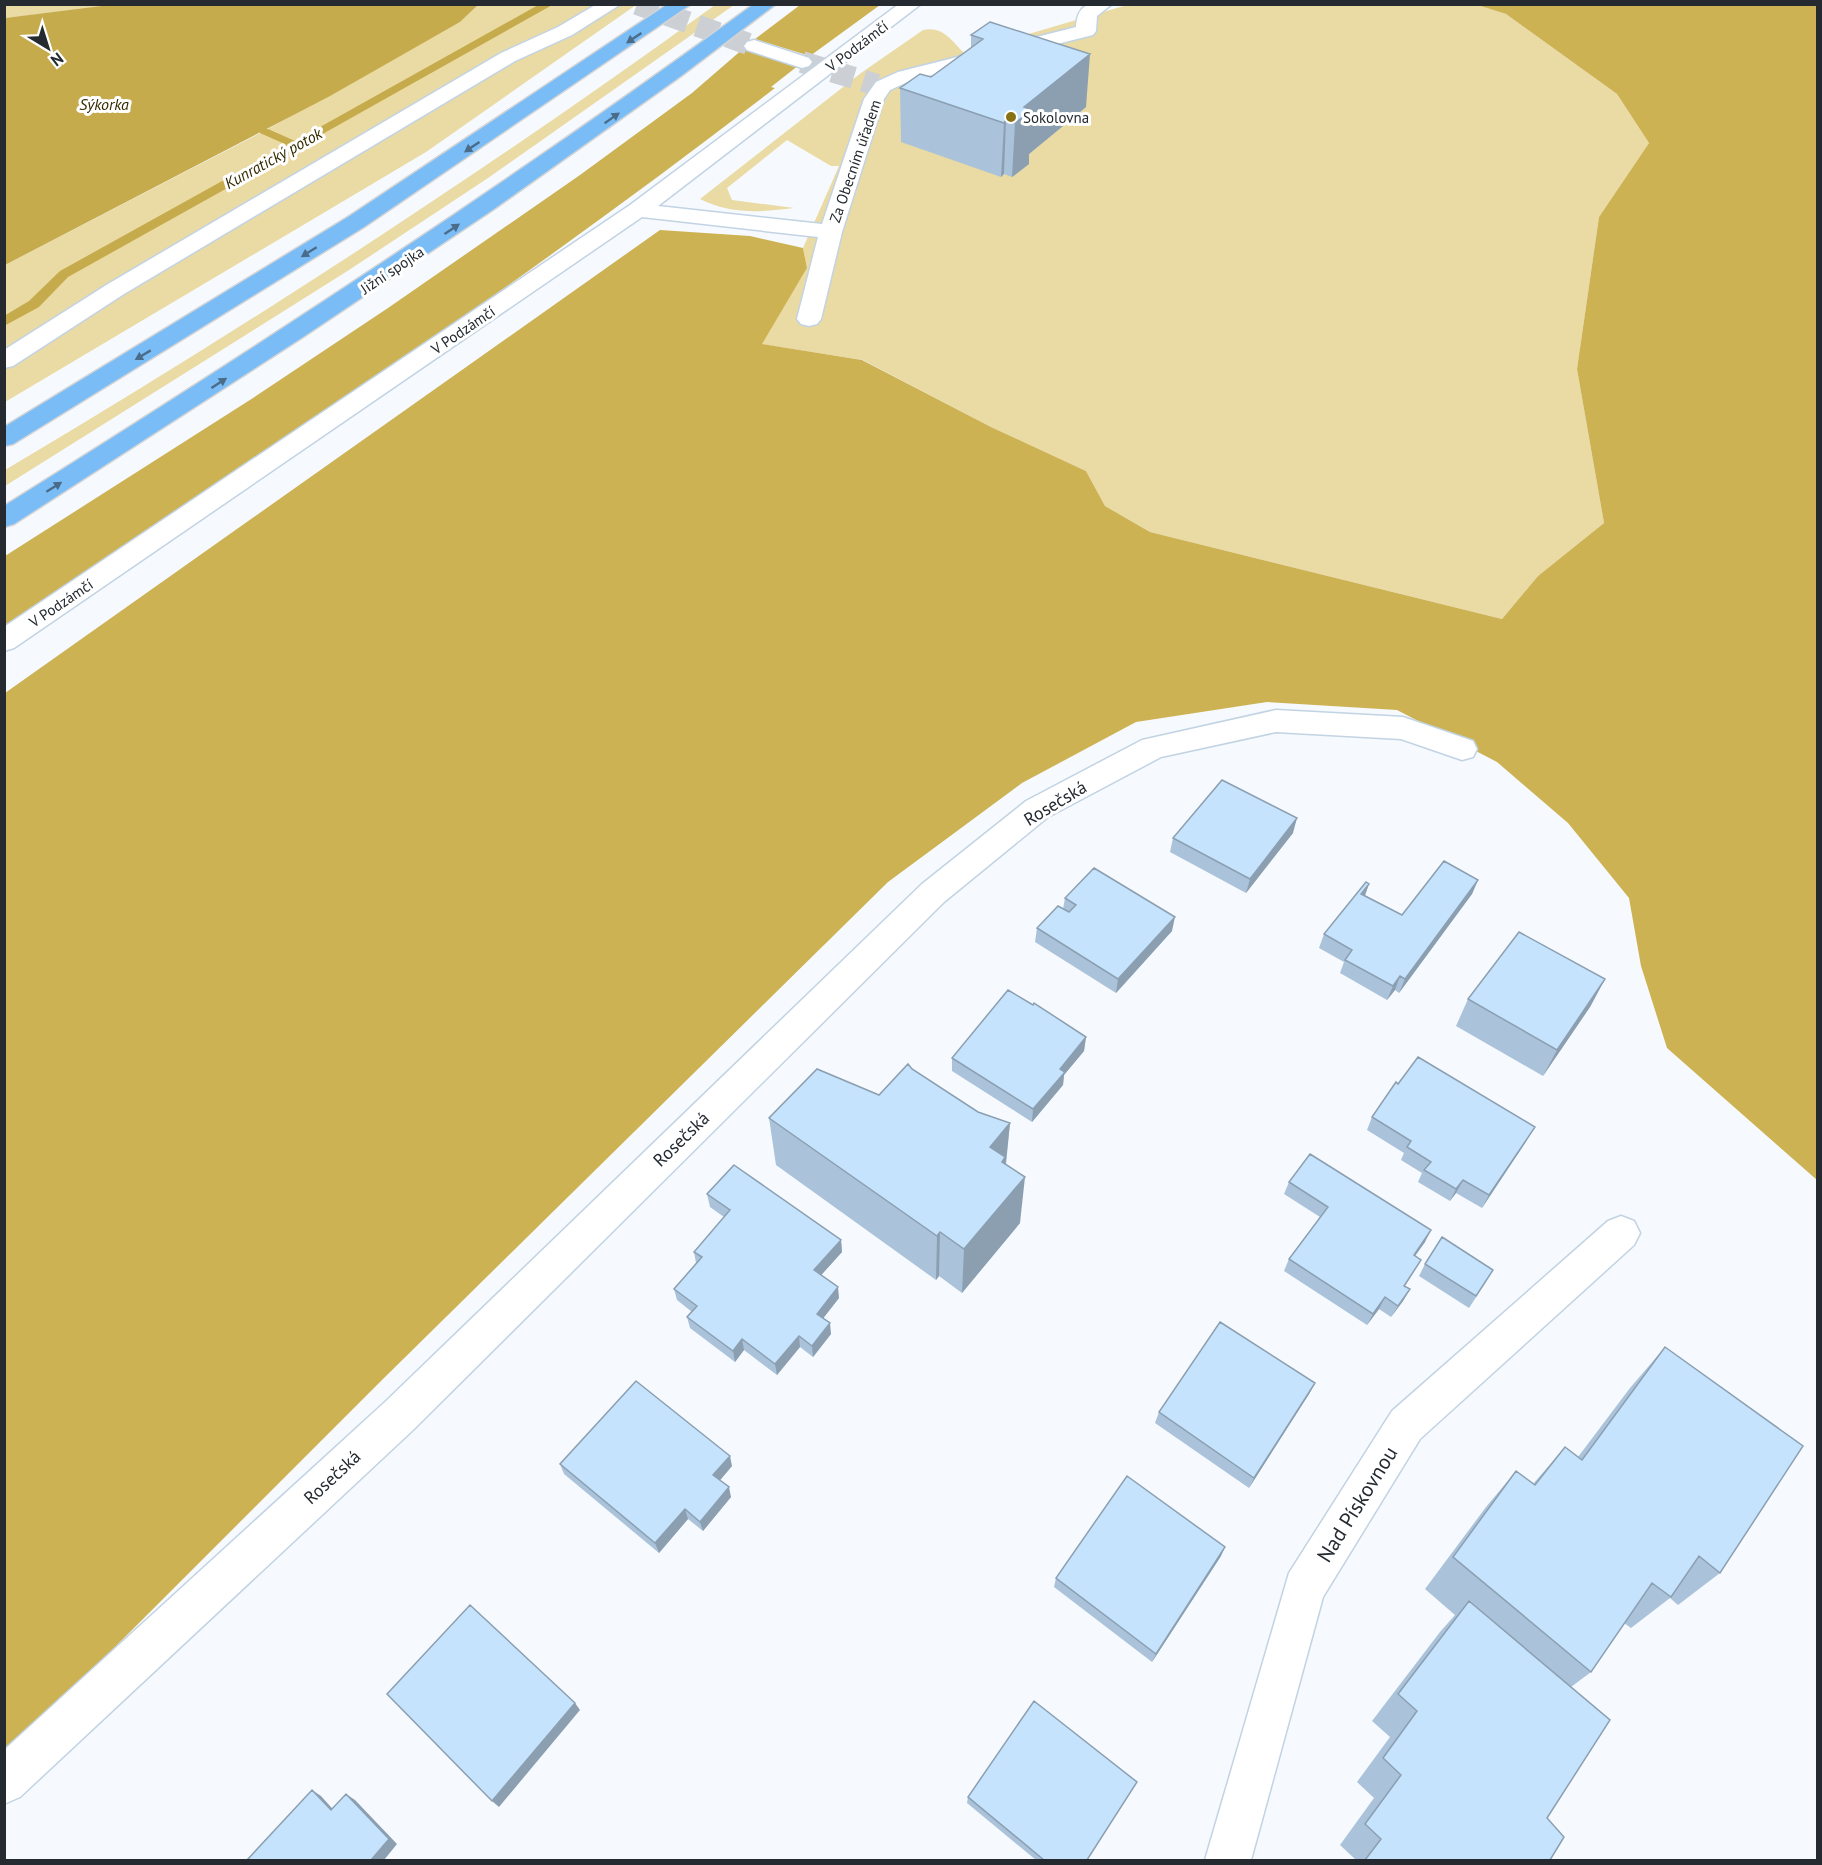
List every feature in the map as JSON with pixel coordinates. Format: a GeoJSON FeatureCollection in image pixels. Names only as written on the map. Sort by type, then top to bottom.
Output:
{"type":"FeatureCollection","features":[{"type":"Feature","properties":{"kind":"highway"},"geometry":{"type":"LineString","coordinates":[[4,438],[356,222],[682,4]]}},
{"type":"Feature","properties":{"kind":"highway","name":"Jižní spojka"},"geometry":{"type":"LineString","coordinates":[[4,518],[375,281],[657,87],[767,4]]}},
{"type":"Feature","properties":{"kind":"street"},"geometry":{"type":"LineString","coordinates":[[4,361],[116,289],[508,57],[565,31],[612,4]]}},
{"type":"Feature","properties":{"kind":"street","name":"V Podzámčí"},"geometry":{"type":"LineString","coordinates":[[4,641],[638,210],[912,4]]}},
{"type":"Feature","properties":{"kind":"street","name":"Za Obecním úřadem"},"geometry":{"type":"LineString","coordinates":[[809,319],[831,232],[880,86],[905,76],[1086,31],[1087,15],[1103,4]]}},
{"type":"Feature","properties":{"kind":"street"},"geometry":{"type":"LineString","coordinates":[[754,46],[802,62]]}},
{"type":"Feature","properties":{"kind":"street","name":"Za Obecním úřadem"},"geometry":{"type":"LineString","coordinates":[[638,210],[831,232]]}},
{"type":"Feature","properties":{"kind":"street","name":"Rosečská"},"geometry":{"type":"LineString","coordinates":[[4,1781],[399,1416],[933,892],[1037,809],[1153,748],[1276,721],[1403,728],[1462,749]]}},
{"type":"Feature","properties":{"kind":"street","name":"Nad Pískovnou"},"geometry":{"type":"LineString","coordinates":[[1228,1860],[1304,1588],[1406,1425],[1621,1233]]}},
{"type":"Feature","properties":{"kind":"shaded area"},"geometry":{"type":"Polygon","coordinates":[[[5,4],[118,5],[5,18],[5,4]]]}},
{"type":"Feature","properties":{"kind":"shaded area"},"geometry":{"type":"Polygon","coordinates":[[[1478,4],[1506,14],[1617,94],[1649,143],[1599,217],[1577,369],[1604,523],[1538,576],[1502,619],[1150,532],[1105,506],[1086,471],[991,427],[863,360],[761,344],[807,268],[803,248],[839,166],[831,166],[787,140],[727,188],[732,200],[794,208],[735,210],[700,199],[861,73],[923,30],[941,32],[964,53],[1127,5],[1478,4]]]}},
{"type":"Feature","properties":{"kind":"shaded area"},"geometry":{"type":"Polygon","coordinates":[[[478,5],[636,5],[426,152],[5,402],[5,265],[264,131],[460,22],[478,5]]]}},
{"type":"Feature","properties":{"kind":"shaded area"},"geometry":{"type":"Polygon","coordinates":[[[715,5],[734,5],[488,178],[349,270],[5,486],[5,470],[186,360],[365,246],[542,127],[715,5]]]}},
{"type":"Feature","properties":{"kind":"shaded area"},"geometry":{"type":"Polygon","coordinates":[[[800,5],[880,5],[810,56],[755,39],[800,5]]]}},
{"type":"Feature","properties":{"kind":"shaded area"},"geometry":{"type":"Polygon","coordinates":[[[1478,5],[1817,5],[1817,1180],[1667,1048],[1641,966],[1629,898],[1568,823],[1497,762],[1397,710],[1267,702],[1136,722],[1022,783],[888,882],[383,1379],[5,1757],[5,693],[660,230],[750,236],[803,248],[807,268],[762,344],[862,360],[991,427],[1086,471],[1105,506],[1150,532],[1502,619],[1538,576],[1604,523],[1577,369],[1599,217],[1649,143],[1617,94],[1506,14],[1478,5]]]}},
{"type":"Feature","properties":{"kind":"shaded area"},"geometry":{"type":"Polygon","coordinates":[[[744,48],[799,65],[771,87],[775,88],[491,298],[201,497],[5,626],[5,556],[253,398],[388,308],[580,175],[692,93],[744,48]]]}},
{"type":"Feature","properties":{"kind":"water","name":"Sýkorka"},"geometry":{"type":"Polygon","coordinates":[[[118,4],[478,5],[460,22],[330,96],[5,265],[5,18],[118,4]]]}},
{"type":"Feature","properties":{"kind":"building"},"geometry":{"type":"Polygon","coordinates":[[[990,22],[1090,54],[1024,107],[1032,110],[1015,123],[1006,120],[1004,123],[900,88],[920,74],[931,77],[983,39],[971,35],[990,22]]]}},
{"type":"Feature","properties":{"kind":"building"},"geometry":{"type":"Polygon","coordinates":[[[1222,780],[1297,818],[1250,879],[1173,838],[1222,780]]]}},
{"type":"Feature","properties":{"kind":"building"},"geometry":{"type":"Polygon","coordinates":[[[1444,861],[1478,880],[1405,979],[1400,976],[1393,986],[1345,960],[1352,950],[1324,934],[1366,882],[1369,884],[1361,894],[1402,915],[1444,861]]]}},
{"type":"Feature","properties":{"kind":"building"},"geometry":{"type":"Polygon","coordinates":[[[1094,868],[1175,917],[1118,979],[1037,928],[1058,906],[1069,912],[1076,905],[1065,898],[1094,868]]]}},
{"type":"Feature","properties":{"kind":"building"},"geometry":{"type":"Polygon","coordinates":[[[1519,932],[1605,979],[1557,1050],[1468,999],[1519,932]]]}},
{"type":"Feature","properties":{"kind":"building"},"geometry":{"type":"Polygon","coordinates":[[[1008,990],[1033,1005],[1034,1003],[1086,1037],[1060,1069],[1065,1072],[1033,1109],[952,1058],[1008,990]]]}},
{"type":"Feature","properties":{"kind":"building"},"geometry":{"type":"Polygon","coordinates":[[[1418,1057],[1535,1127],[1489,1195],[1463,1180],[1456,1189],[1424,1170],[1431,1162],[1407,1147],[1411,1141],[1372,1117],[1396,1082],[1398,1084],[1418,1057]]]}},
{"type":"Feature","properties":{"kind":"building"},"geometry":{"type":"Polygon","coordinates":[[[908,1064],[912,1069],[978,1112],[1010,1123],[990,1147],[1005,1157],[1002,1162],[1025,1177],[964,1249],[940,1232],[937,1236],[769,1118],[817,1069],[879,1095],[908,1064]]]}},
{"type":"Feature","properties":{"kind":"building"},"geometry":{"type":"Polygon","coordinates":[[[1310,1154],[1431,1230],[1414,1255],[1421,1260],[1404,1286],[1410,1289],[1398,1306],[1385,1297],[1373,1314],[1289,1259],[1328,1207],[1289,1182],[1310,1154]]]}},
{"type":"Feature","properties":{"kind":"building"},"geometry":{"type":"Polygon","coordinates":[[[734,1165],[841,1240],[814,1270],[838,1287],[817,1314],[830,1323],[812,1346],[799,1336],[775,1364],[742,1339],[733,1351],[687,1317],[697,1306],[674,1289],[702,1257],[694,1252],[730,1210],[707,1194],[734,1165]]]}},
{"type":"Feature","properties":{"kind":"building"},"geometry":{"type":"Polygon","coordinates":[[[1442,1237],[1493,1270],[1476,1296],[1425,1264],[1442,1237]]]}},
{"type":"Feature","properties":{"kind":"building"},"geometry":{"type":"Polygon","coordinates":[[[1220,1322],[1315,1383],[1254,1478],[1159,1412],[1220,1322]]]}},
{"type":"Feature","properties":{"kind":"building"},"geometry":{"type":"Polygon","coordinates":[[[1665,1347],[1803,1446],[1720,1573],[1699,1556],[1671,1597],[1652,1583],[1591,1672],[1453,1557],[1516,1471],[1535,1485],[1565,1447],[1582,1460],[1665,1347]]]}},
{"type":"Feature","properties":{"kind":"building"},"geometry":{"type":"Polygon","coordinates":[[[636,1381],[730,1456],[713,1475],[729,1487],[700,1522],[685,1509],[655,1543],[560,1464],[636,1381]]]}},
{"type":"Feature","properties":{"kind":"building"},"geometry":{"type":"Polygon","coordinates":[[[1127,1476],[1225,1547],[1156,1654],[1056,1578],[1127,1476]]]}},
{"type":"Feature","properties":{"kind":"building"},"geometry":{"type":"Polygon","coordinates":[[[1469,1601],[1610,1720],[1547,1818],[1564,1837],[1550,1860],[1365,1860],[1381,1839],[1365,1824],[1401,1775],[1383,1758],[1417,1711],[1398,1694],[1469,1601]]]}},
{"type":"Feature","properties":{"kind":"building"},"geometry":{"type":"Polygon","coordinates":[[[470,1605],[575,1703],[492,1801],[387,1694],[470,1605]]]}},
{"type":"Feature","properties":{"kind":"building"},"geometry":{"type":"Polygon","coordinates":[[[1034,1701],[1137,1782],[1087,1860],[1044,1860],[968,1797],[1034,1701]]]}},
{"type":"Feature","properties":{"kind":"building"},"geometry":{"type":"Polygon","coordinates":[[[312,1790],[331,1810],[346,1794],[389,1839],[371,1860],[247,1860],[312,1790]]]}},
{"type":"Feature","properties":{"kind":"waterway","name":"Kunratický potok"},"geometry":{"type":"LineString","coordinates":[[296,145],[549,4]]}},
{"type":"Feature","properties":{"kind":"waterway"},"geometry":{"type":"LineString","coordinates":[[264,131],[296,145]]}},
{"type":"Feature","properties":{"kind":"waterway","name":"Kunratický potok"},"geometry":{"type":"LineString","coordinates":[[4,322],[34,304],[64,274],[296,145]]}},
{"type":"Feature","properties":{"kind":"tunnel"},"geometry":{"type":"LineString","coordinates":[[637,4],[754,46]]}},
{"type":"Feature","properties":{"kind":"tunnel"},"geometry":{"type":"LineString","coordinates":[[802,62],[877,85]]}},
{"type":"Feature","properties":{"kind":"place","name":"Sokolovna"},"geometry":{"type":"Point","coordinates":[1011,117]}}]}
